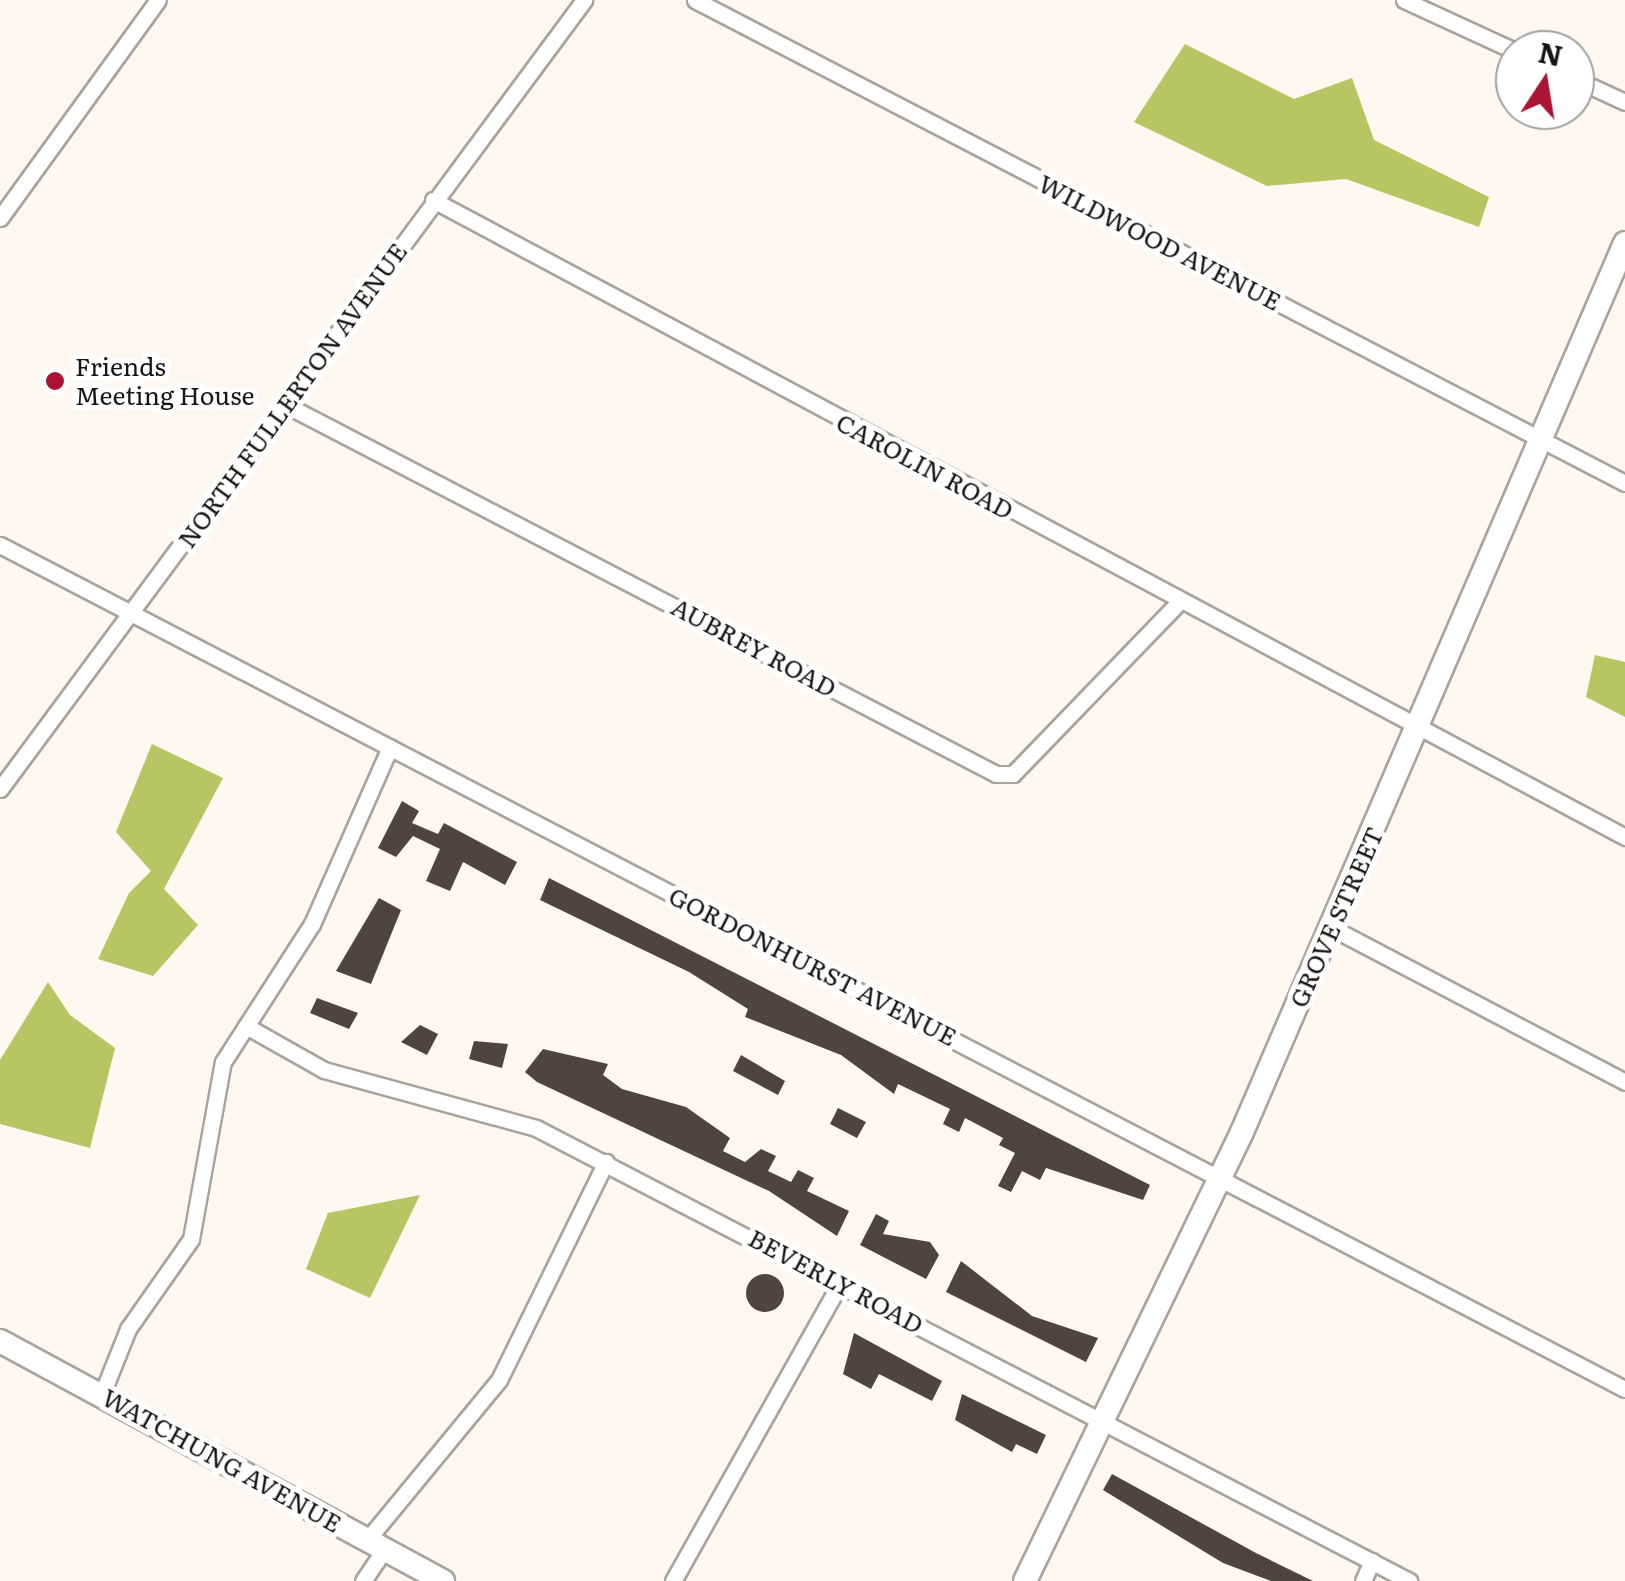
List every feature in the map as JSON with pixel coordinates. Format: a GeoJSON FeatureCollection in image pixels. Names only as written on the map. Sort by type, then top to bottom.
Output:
{"type":"FeatureCollection","features":[{"type":"Feature","properties":{"kind":"main road","name":"GROVE STREET"},"geometry":{"type":"LineString","coordinates":[[1026,1581],[1221,1174],[1332,928],[1625,243]]}},
{"type":"Feature","properties":{"kind":"main road","name":"WATCHUNG AVENUE"},"geometry":{"type":"LineString","coordinates":[[0,1341],[442,1581]]}},
{"type":"Feature","properties":{"kind":"street"},"geometry":{"type":"LineString","coordinates":[[0,218],[7,193],[158,0]]}},
{"type":"Feature","properties":{"kind":"street","name":"NORTH FULLERTON AVENUE"},"geometry":{"type":"LineString","coordinates":[[0,789],[584,0]]}},
{"type":"Feature","properties":{"kind":"street","name":"WILDWOOD AVENUE"},"geometry":{"type":"LineString","coordinates":[[695,0],[1625,483]]}},
{"type":"Feature","properties":{"kind":"street"},"geometry":{"type":"LineString","coordinates":[[1404,0],[1495,42]]}},
{"type":"Feature","properties":{"kind":"street"},"geometry":{"type":"LineString","coordinates":[[1595,88],[1625,102]]}},
{"type":"Feature","properties":{"kind":"street","name":"CAROLIN ROAD"},"geometry":{"type":"LineString","coordinates":[[434,200],[1178,603],[1625,837]]}},
{"type":"Feature","properties":{"kind":"street","name":"AUBREY ROAD"},"geometry":{"type":"LineString","coordinates":[[286,404],[996,774],[1014,774],[1178,603]]}},
{"type":"Feature","properties":{"kind":"street","name":"GORDONHURST AVENUE"},"geometry":{"type":"LineString","coordinates":[[0,545],[1221,1174],[1625,1390]]}},
{"type":"Feature","properties":{"kind":"street"},"geometry":{"type":"LineString","coordinates":[[102,1394],[128,1329],[191,1239],[209,1106],[246,1026],[312,924],[390,747]]}},
{"type":"Feature","properties":{"kind":"street"},"geometry":{"type":"LineString","coordinates":[[1332,928],[1625,1082]]}},
{"type":"Feature","properties":{"kind":"street","name":"BEVERLY ROAD"},"geometry":{"type":"LineString","coordinates":[[246,1026],[324,1070],[536,1128],[840,1282],[1409,1581]]}},
{"type":"Feature","properties":{"kind":"street"},"geometry":{"type":"LineString","coordinates":[[363,1581],[376,1545],[499,1380],[606,1162]]}},
{"type":"Feature","properties":{"kind":"street"},"geometry":{"type":"LineString","coordinates":[[673,1581],[840,1282]]}},
{"type":"Feature","properties":{"kind":"street"},"geometry":{"type":"LineString","coordinates":[[1363,1581],[1372,1561]]}},
{"type":"Feature","properties":{"kind":"green space"},"geometry":{"type":"Polygon","coordinates":[[[1185,44],[1294,99],[1352,78],[1374,140],[1489,197],[1479,227],[1346,179],[1267,186],[1134,122],[1185,44]]]}},
{"type":"Feature","properties":{"kind":"green space"},"geometry":{"type":"Polygon","coordinates":[[[1595,655],[1625,662],[1625,717],[1586,697],[1595,655]]]}},
{"type":"Feature","properties":{"kind":"green space"},"geometry":{"type":"Polygon","coordinates":[[[152,744],[223,778],[164,889],[198,925],[153,976],[98,959],[129,893],[151,871],[116,832],[152,744]]]}},
{"type":"Feature","properties":{"kind":"green space"},"geometry":{"type":"Polygon","coordinates":[[[48,982],[70,1015],[115,1048],[90,1148],[0,1124],[0,1060],[48,982]]]}},
{"type":"Feature","properties":{"kind":"green space"},"geometry":{"type":"Polygon","coordinates":[[[420,1195],[370,1298],[306,1269],[328,1213],[420,1195]]]}},
{"type":"Feature","properties":{"kind":"building"},"geometry":{"type":"Polygon","coordinates":[[[402,801],[419,811],[412,823],[438,834],[444,823],[517,862],[505,885],[463,862],[450,891],[426,881],[440,849],[413,836],[396,857],[378,848],[402,801]]]}},
{"type":"Feature","properties":{"kind":"building"},"geometry":{"type":"Polygon","coordinates":[[[549,878],[1150,1185],[1143,1200],[1046,1168],[1040,1180],[1022,1171],[1011,1192],[998,1186],[1015,1153],[999,1145],[1003,1138],[965,1118],[959,1132],[943,1124],[950,1109],[898,1084],[894,1094],[841,1055],[745,1017],[748,1009],[689,972],[540,900],[549,878]]]}},
{"type":"Feature","properties":{"kind":"building"},"geometry":{"type":"Polygon","coordinates":[[[379,898],[401,910],[371,984],[336,971],[379,898]]]}},
{"type":"Feature","properties":{"kind":"building"},"geometry":{"type":"Polygon","coordinates":[[[317,998],[358,1013],[349,1029],[310,1013],[317,998]]]}},
{"type":"Feature","properties":{"kind":"building"},"geometry":{"type":"Polygon","coordinates":[[[420,1025],[438,1034],[427,1055],[401,1042],[420,1025]]]}},
{"type":"Feature","properties":{"kind":"building"},"geometry":{"type":"Polygon","coordinates":[[[474,1041],[508,1044],[502,1068],[469,1059],[474,1041]]]}},
{"type":"Feature","properties":{"kind":"building"},"geometry":{"type":"Polygon","coordinates":[[[543,1049],[608,1064],[603,1075],[622,1089],[686,1107],[730,1138],[723,1151],[745,1162],[761,1149],[776,1156],[768,1171],[791,1182],[798,1170],[814,1178],[807,1191],[849,1211],[837,1236],[769,1191],[537,1082],[525,1072],[543,1049]]]}},
{"type":"Feature","properties":{"kind":"building"},"geometry":{"type":"Polygon","coordinates":[[[741,1055],[785,1081],[778,1095],[733,1071],[741,1055]]]}},
{"type":"Feature","properties":{"kind":"building"},"geometry":{"type":"Polygon","coordinates":[[[838,1108],[866,1122],[857,1138],[830,1124],[838,1108]]]}},
{"type":"Feature","properties":{"kind":"building"},"geometry":{"type":"Polygon","coordinates":[[[876,1214],[889,1221],[883,1234],[930,1242],[939,1255],[926,1279],[860,1245],[876,1214]]]}},
{"type":"Feature","properties":{"kind":"building"},"geometry":{"type":"Polygon","coordinates":[[[961,1261],[1032,1316],[1098,1338],[1086,1362],[946,1292],[961,1261]]]}},
{"type":"Feature","properties":{"kind":"building"},"geometry":{"type":"Polygon","coordinates":[[[765,1274],[778,1280],[784,1293],[778,1306],[765,1312],[752,1306],[746,1293],[752,1280],[765,1274]]]}},
{"type":"Feature","properties":{"kind":"building"},"geometry":{"type":"Polygon","coordinates":[[[854,1333],[942,1381],[932,1401],[879,1374],[871,1389],[843,1374],[854,1333]]]}},
{"type":"Feature","properties":{"kind":"building"},"geometry":{"type":"Polygon","coordinates":[[[962,1394],[1046,1435],[1037,1454],[1016,1444],[1012,1452],[955,1420],[962,1394]]]}},
{"type":"Feature","properties":{"kind":"building"},"geometry":{"type":"Polygon","coordinates":[[[1112,1474],[1313,1581],[1271,1581],[1223,1563],[1103,1490],[1112,1474]]]}},
{"type":"Feature","properties":{"kind":"place","name":"Friends Meeting House"},"geometry":{"type":"Point","coordinates":[55,381]}}]}
